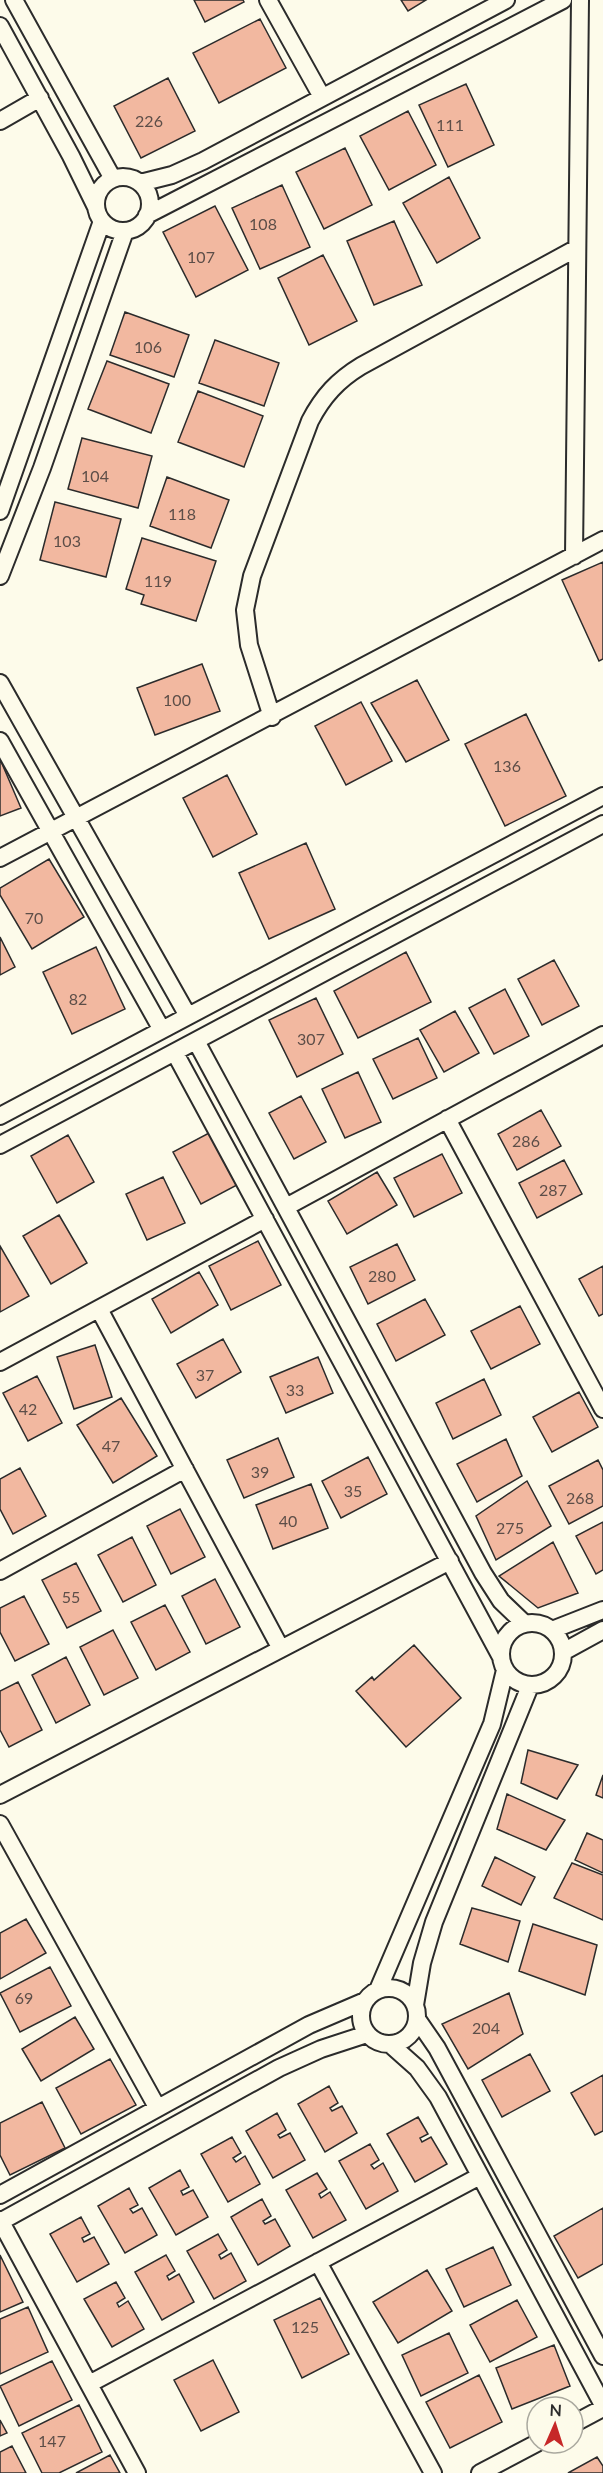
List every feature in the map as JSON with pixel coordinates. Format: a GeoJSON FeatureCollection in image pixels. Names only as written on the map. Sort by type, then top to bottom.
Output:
{"type":"FeatureCollection","features":[{"type":"Feature","properties":{"kind":"street"},"geometry":{"type":"LineString","coordinates":[[14,0],[113,179]]}},
{"type":"Feature","properties":{"kind":"street"},"geometry":{"type":"LineString","coordinates":[[268,0],[322,97]]}},
{"type":"Feature","properties":{"kind":"street"},"geometry":{"type":"LineString","coordinates":[[140,183],[188,168],[506,0]]}},
{"type":"Feature","properties":{"kind":"street"},"geometry":{"type":"LineString","coordinates":[[147,215],[564,0]]}},
{"type":"Feature","properties":{"kind":"street"},"geometry":{"type":"LineString","coordinates":[[574,556],[580,0]]}},
{"type":"Feature","properties":{"kind":"street"},"geometry":{"type":"LineString","coordinates":[[0,26],[72,156],[99,214],[112,229],[125,231],[138,226],[147,215],[149,208],[148,195],[140,183],[127,177],[113,179],[101,187],[96,200],[99,214],[0,511]]}},
{"type":"Feature","properties":{"kind":"street"},"geometry":{"type":"LineString","coordinates":[[0,121],[40,98]]}},
{"type":"Feature","properties":{"kind":"street"},"geometry":{"type":"LineString","coordinates":[[0,576],[42,468],[125,231]]}},
{"type":"Feature","properties":{"kind":"street"},"geometry":{"type":"LineString","coordinates":[[272,717],[245,628],[247,593],[310,421],[319,404],[331,389],[361,366],[577,248]]}},
{"type":"Feature","properties":{"kind":"street"},"geometry":{"type":"LineString","coordinates":[[19,458],[42,468]]}},
{"type":"Feature","properties":{"kind":"street"},"geometry":{"type":"LineString","coordinates":[[0,858],[272,717],[603,540]]}},
{"type":"Feature","properties":{"kind":"street"},"geometry":{"type":"LineString","coordinates":[[0,683],[188,1016]]}},
{"type":"Feature","properties":{"kind":"street"},"geometry":{"type":"LineString","coordinates":[[0,741],[178,1051],[265,1219],[450,1561],[503,1664],[512,1678],[530,1686],[538,1685],[552,1679],[561,1667],[562,1644],[552,1630],[544,1625],[525,1624],[510,1633],[504,1640],[503,1664],[492,1724],[372,1996],[361,2014],[367,2034],[382,2043],[390,2044],[405,2039],[411,2033],[422,1963],[434,1922],[530,1686]]}},
{"type":"Feature","properties":{"kind":"street"},"geometry":{"type":"LineString","coordinates":[[0,1116],[603,796]]}},
{"type":"Feature","properties":{"kind":"street"},"geometry":{"type":"LineString","coordinates":[[0,1145],[603,825]]}},
{"type":"Feature","properties":{"kind":"street"},"geometry":{"type":"LineString","coordinates":[[417,894],[430,917]]}},
{"type":"Feature","properties":{"kind":"street"},"geometry":{"type":"LineString","coordinates":[[286,1207],[603,1035]]}},
{"type":"Feature","properties":{"kind":"street"},"geometry":{"type":"LineString","coordinates":[[196,1041],[483,1574],[501,1601],[525,1624]]}},
{"type":"Feature","properties":{"kind":"street"},"geometry":{"type":"LineString","coordinates":[[447,1119],[602,1405]]}},
{"type":"Feature","properties":{"kind":"street"},"geometry":{"type":"LineString","coordinates":[[0,1362],[265,1219]]}},
{"type":"Feature","properties":{"kind":"street"},"geometry":{"type":"LineString","coordinates":[[99,1309],[281,1649]]}},
{"type":"Feature","properties":{"kind":"street"},"geometry":{"type":"LineString","coordinates":[[0,1571],[185,1469]]}},
{"type":"Feature","properties":{"kind":"street"},"geometry":{"type":"LineString","coordinates":[[0,1796],[450,1561]]}},
{"type":"Feature","properties":{"kind":"street"},"geometry":{"type":"LineString","coordinates":[[552,1630],[603,1610]]}},
{"type":"Feature","properties":{"kind":"street"},"geometry":{"type":"LineString","coordinates":[[563,1652],[603,1630]]}},
{"type":"Feature","properties":{"kind":"street"},"geometry":{"type":"LineString","coordinates":[[0,1824],[157,2107]]}},
{"type":"Feature","properties":{"kind":"street"},"geometry":{"type":"LineString","coordinates":[[0,2195],[309,2025],[387,1988],[404,1992],[437,2048],[603,2356]]}},
{"type":"Feature","properties":{"kind":"street"},"geometry":{"type":"LineString","coordinates":[[137,2473],[0,2221],[279,2068],[321,2049],[367,2034]]}},
{"type":"Feature","properties":{"kind":"street"},"geometry":{"type":"LineString","coordinates":[[390,2044],[417,2068],[428,2082],[603,2406],[585,2417]]}},
{"type":"Feature","properties":{"kind":"street"},"geometry":{"type":"LineString","coordinates":[[89,2384],[480,2176]]}},
{"type":"Feature","properties":{"kind":"street"},"geometry":{"type":"LineString","coordinates":[[318,2262],[433,2473]]}},
{"type":"Feature","properties":{"kind":"street"},"geometry":{"type":"LineString","coordinates":[[480,2473],[525,2449]]}},
{"type":"Feature","properties":{"kind":"building"},"geometry":{"type":"Polygon","coordinates":[[[194,0],[243,0],[244,2],[205,22],[194,0]]]}},
{"type":"Feature","properties":{"kind":"building"},"geometry":{"type":"Polygon","coordinates":[[[401,0],[426,0],[408,11],[401,0]]]}},
{"type":"Feature","properties":{"kind":"building"},"geometry":{"type":"Polygon","coordinates":[[[260,19],[286,68],[219,103],[193,53],[260,19]]]}},
{"type":"Feature","properties":{"kind":"building"},"geometry":{"type":"Polygon","coordinates":[[[168,78],[195,131],[141,158],[114,106],[168,78]]]}},
{"type":"Feature","properties":{"kind":"building"},"geometry":{"type":"Polygon","coordinates":[[[466,84],[494,145],[448,167],[419,105],[466,84]]]}},
{"type":"Feature","properties":{"kind":"building"},"geometry":{"type":"Polygon","coordinates":[[[408,111],[436,165],[389,190],[360,136],[408,111]]]}},
{"type":"Feature","properties":{"kind":"building"},"geometry":{"type":"Polygon","coordinates":[[[345,148],[372,205],[324,229],[296,172],[345,148]]]}},
{"type":"Feature","properties":{"kind":"building"},"geometry":{"type":"Polygon","coordinates":[[[449,177],[480,238],[437,263],[403,203],[449,177]]]}},
{"type":"Feature","properties":{"kind":"building"},"geometry":{"type":"Polygon","coordinates":[[[282,185],[310,247],[260,269],[232,208],[282,185]]]}},
{"type":"Feature","properties":{"kind":"building"},"geometry":{"type":"Polygon","coordinates":[[[215,206],[248,270],[196,297],[163,232],[215,206]]]}},
{"type":"Feature","properties":{"kind":"building"},"geometry":{"type":"Polygon","coordinates":[[[394,221],[422,285],[374,305],[347,241],[394,221]]]}},
{"type":"Feature","properties":{"kind":"building"},"geometry":{"type":"Polygon","coordinates":[[[323,255],[357,321],[309,345],[278,278],[323,255]]]}},
{"type":"Feature","properties":{"kind":"building"},"geometry":{"type":"Polygon","coordinates":[[[125,312],[189,335],[174,377],[110,355],[125,312]]]}},
{"type":"Feature","properties":{"kind":"building"},"geometry":{"type":"Polygon","coordinates":[[[215,340],[279,363],[264,406],[199,383],[215,340]]]}},
{"type":"Feature","properties":{"kind":"building"},"geometry":{"type":"Polygon","coordinates":[[[107,361],[169,384],[151,433],[88,409],[107,361]]]}},
{"type":"Feature","properties":{"kind":"building"},"geometry":{"type":"Polygon","coordinates":[[[198,391],[263,416],[244,467],[178,442],[198,391]]]}},
{"type":"Feature","properties":{"kind":"building"},"geometry":{"type":"Polygon","coordinates":[[[82,438],[152,456],[138,508],[68,489],[82,438]]]}},
{"type":"Feature","properties":{"kind":"building"},"geometry":{"type":"Polygon","coordinates":[[[167,477],[229,500],[211,548],[150,526],[167,477]]]}},
{"type":"Feature","properties":{"kind":"building"},"geometry":{"type":"Polygon","coordinates":[[[55,502],[121,519],[106,577],[40,560],[55,502]]]}},
{"type":"Feature","properties":{"kind":"building"},"geometry":{"type":"Polygon","coordinates":[[[142,538],[216,561],[196,621],[141,604],[144,595],[126,589],[142,538]]]}},
{"type":"Feature","properties":{"kind":"building"},"geometry":{"type":"Polygon","coordinates":[[[603,562],[603,659],[599,661],[562,580],[603,562]]]}},
{"type":"Feature","properties":{"kind":"building"},"geometry":{"type":"Polygon","coordinates":[[[202,664],[220,711],[155,735],[137,688],[202,664]]]}},
{"type":"Feature","properties":{"kind":"building"},"geometry":{"type":"Polygon","coordinates":[[[417,680],[449,740],[406,762],[371,703],[417,680]]]}},
{"type":"Feature","properties":{"kind":"building"},"geometry":{"type":"Polygon","coordinates":[[[361,702],[392,761],[346,785],[315,726],[361,702]]]}},
{"type":"Feature","properties":{"kind":"building"},"geometry":{"type":"Polygon","coordinates":[[[526,714],[566,796],[505,826],[465,744],[526,714]]]}},
{"type":"Feature","properties":{"kind":"building"},"geometry":{"type":"Polygon","coordinates":[[[0,759],[21,808],[0,816],[0,759]]]}},
{"type":"Feature","properties":{"kind":"building"},"geometry":{"type":"Polygon","coordinates":[[[227,775],[257,834],[213,857],[183,798],[227,775]]]}},
{"type":"Feature","properties":{"kind":"building"},"geometry":{"type":"Polygon","coordinates":[[[306,843],[335,909],[269,939],[239,873],[306,843]]]}},
{"type":"Feature","properties":{"kind":"building"},"geometry":{"type":"Polygon","coordinates":[[[49,859],[84,917],[32,949],[0,895],[0,888],[49,859]]]}},
{"type":"Feature","properties":{"kind":"building"},"geometry":{"type":"Polygon","coordinates":[[[0,937],[15,967],[0,975],[0,937]]]}},
{"type":"Feature","properties":{"kind":"building"},"geometry":{"type":"Polygon","coordinates":[[[96,947],[125,1009],[72,1034],[43,972],[96,947]]]}},
{"type":"Feature","properties":{"kind":"building"},"geometry":{"type":"Polygon","coordinates":[[[406,952],[431,1002],[358,1038],[334,991],[406,952]]]}},
{"type":"Feature","properties":{"kind":"building"},"geometry":{"type":"Polygon","coordinates":[[[554,960],[579,1006],[542,1025],[518,979],[554,960]]]}},
{"type":"Feature","properties":{"kind":"building"},"geometry":{"type":"Polygon","coordinates":[[[505,989],[529,1036],[494,1054],[469,1008],[505,989]]]}},
{"type":"Feature","properties":{"kind":"building"},"geometry":{"type":"Polygon","coordinates":[[[316,998],[343,1054],[297,1077],[269,1020],[316,998]]]}},
{"type":"Feature","properties":{"kind":"building"},"geometry":{"type":"Polygon","coordinates":[[[455,1011],[479,1053],[444,1072],[420,1030],[455,1011]]]}},
{"type":"Feature","properties":{"kind":"building"},"geometry":{"type":"Polygon","coordinates":[[[418,1038],[437,1078],[393,1099],[373,1059],[418,1038]]]}},
{"type":"Feature","properties":{"kind":"building"},"geometry":{"type":"Polygon","coordinates":[[[358,1072],[381,1122],[345,1138],[322,1089],[358,1072]]]}},
{"type":"Feature","properties":{"kind":"building"},"geometry":{"type":"Polygon","coordinates":[[[301,1096],[326,1142],[294,1159],[269,1113],[301,1096]]]}},
{"type":"Feature","properties":{"kind":"building"},"geometry":{"type":"Polygon","coordinates":[[[541,1110],[561,1146],[517,1170],[498,1134],[541,1110]]]}},
{"type":"Feature","properties":{"kind":"building"},"geometry":{"type":"Polygon","coordinates":[[[209,1133],[237,1185],[201,1204],[173,1152],[209,1133]]]}},
{"type":"Feature","properties":{"kind":"building"},"geometry":{"type":"Polygon","coordinates":[[[68,1135],[94,1182],[57,1203],[31,1156],[68,1135]]]}},
{"type":"Feature","properties":{"kind":"building"},"geometry":{"type":"Polygon","coordinates":[[[442,1154],[462,1193],[414,1217],[394,1178],[442,1154]]]}},
{"type":"Feature","properties":{"kind":"building"},"geometry":{"type":"Polygon","coordinates":[[[564,1160],[582,1194],[537,1218],[519,1183],[564,1160]]]}},
{"type":"Feature","properties":{"kind":"building"},"geometry":{"type":"Polygon","coordinates":[[[377,1172],[397,1205],[347,1234],[328,1201],[377,1172]]]}},
{"type":"Feature","properties":{"kind":"building"},"geometry":{"type":"Polygon","coordinates":[[[163,1177],[185,1223],[147,1240],[126,1194],[163,1177]]]}},
{"type":"Feature","properties":{"kind":"building"},"geometry":{"type":"Polygon","coordinates":[[[59,1215],[87,1263],[51,1284],[23,1236],[59,1215]]]}},
{"type":"Feature","properties":{"kind":"building"},"geometry":{"type":"Polygon","coordinates":[[[258,1241],[281,1285],[231,1310],[209,1266],[258,1241]]]}},
{"type":"Feature","properties":{"kind":"building"},"geometry":{"type":"Polygon","coordinates":[[[397,1244],[415,1280],[368,1304],[350,1267],[397,1244]]]}},
{"type":"Feature","properties":{"kind":"building"},"geometry":{"type":"Polygon","coordinates":[[[0,1246],[29,1296],[0,1312],[0,1246]]]}},
{"type":"Feature","properties":{"kind":"building"},"geometry":{"type":"Polygon","coordinates":[[[603,1266],[603,1314],[599,1316],[579,1279],[603,1266]]]}},
{"type":"Feature","properties":{"kind":"building"},"geometry":{"type":"Polygon","coordinates":[[[199,1272],[218,1305],[171,1333],[152,1299],[199,1272]]]}},
{"type":"Feature","properties":{"kind":"building"},"geometry":{"type":"Polygon","coordinates":[[[425,1299],[445,1335],[396,1361],[377,1324],[425,1299]]]}},
{"type":"Feature","properties":{"kind":"building"},"geometry":{"type":"Polygon","coordinates":[[[520,1306],[540,1344],[491,1369],[471,1331],[520,1306]]]}},
{"type":"Feature","properties":{"kind":"building"},"geometry":{"type":"Polygon","coordinates":[[[223,1339],[241,1372],[196,1398],[177,1364],[223,1339]]]}},
{"type":"Feature","properties":{"kind":"building"},"geometry":{"type":"Polygon","coordinates":[[[95,1345],[112,1397],[74,1409],[57,1357],[95,1345]]]}},
{"type":"Feature","properties":{"kind":"building"},"geometry":{"type":"Polygon","coordinates":[[[318,1357],[333,1393],[286,1413],[270,1377],[318,1357]]]}},
{"type":"Feature","properties":{"kind":"building"},"geometry":{"type":"Polygon","coordinates":[[[37,1376],[62,1423],[28,1441],[3,1393],[37,1376]]]}},
{"type":"Feature","properties":{"kind":"building"},"geometry":{"type":"Polygon","coordinates":[[[484,1379],[501,1415],[453,1439],[436,1403],[484,1379]]]}},
{"type":"Feature","properties":{"kind":"building"},"geometry":{"type":"Polygon","coordinates":[[[579,1392],[598,1427],[552,1452],[533,1417],[579,1392]]]}},
{"type":"Feature","properties":{"kind":"building"},"geometry":{"type":"Polygon","coordinates":[[[121,1398],[157,1456],[113,1483],[77,1425],[121,1398]]]}},
{"type":"Feature","properties":{"kind":"building"},"geometry":{"type":"Polygon","coordinates":[[[278,1438],[294,1477],[244,1498],[227,1460],[278,1438]]]}},
{"type":"Feature","properties":{"kind":"building"},"geometry":{"type":"Polygon","coordinates":[[[506,1439],[522,1476],[477,1502],[457,1464],[506,1439]]]}},
{"type":"Feature","properties":{"kind":"building"},"geometry":{"type":"Polygon","coordinates":[[[368,1457],[387,1494],[341,1518],[322,1481],[368,1457]]]}},
{"type":"Feature","properties":{"kind":"building"},"geometry":{"type":"Polygon","coordinates":[[[598,1460],[603,1470],[603,1506],[569,1524],[549,1486],[598,1460]]]}},
{"type":"Feature","properties":{"kind":"building"},"geometry":{"type":"Polygon","coordinates":[[[20,1468],[46,1516],[13,1534],[0,1509],[0,1479],[20,1468]]]}},
{"type":"Feature","properties":{"kind":"building"},"geometry":{"type":"Polygon","coordinates":[[[527,1481],[551,1526],[496,1560],[476,1516],[527,1481]]]}},
{"type":"Feature","properties":{"kind":"building"},"geometry":{"type":"Polygon","coordinates":[[[311,1484],[328,1528],[273,1549],[256,1505],[311,1484]]]}},
{"type":"Feature","properties":{"kind":"building"},"geometry":{"type":"Polygon","coordinates":[[[180,1509],[205,1557],[171,1574],[147,1526],[180,1509]]]}},
{"type":"Feature","properties":{"kind":"building"},"geometry":{"type":"Polygon","coordinates":[[[603,1522],[603,1570],[596,1574],[576,1536],[603,1522]]]}},
{"type":"Feature","properties":{"kind":"building"},"geometry":{"type":"Polygon","coordinates":[[[132,1537],[156,1585],[123,1602],[98,1555],[132,1537]]]}},
{"type":"Feature","properties":{"kind":"building"},"geometry":{"type":"Polygon","coordinates":[[[553,1542],[578,1593],[538,1608],[499,1576],[553,1542]]]}},
{"type":"Feature","properties":{"kind":"building"},"geometry":{"type":"Polygon","coordinates":[[[76,1563],[101,1611],[67,1628],[42,1580],[76,1563]]]}},
{"type":"Feature","properties":{"kind":"building"},"geometry":{"type":"Polygon","coordinates":[[[215,1579],[240,1627],[206,1644],[182,1596],[215,1579]]]}},
{"type":"Feature","properties":{"kind":"building"},"geometry":{"type":"Polygon","coordinates":[[[24,1596],[49,1644],[15,1661],[0,1632],[0,1608],[24,1596]]]}},
{"type":"Feature","properties":{"kind":"building"},"geometry":{"type":"Polygon","coordinates":[[[165,1605],[190,1652],[156,1670],[131,1622],[165,1605]]]}},
{"type":"Feature","properties":{"kind":"building"},"geometry":{"type":"Polygon","coordinates":[[[113,1630],[138,1678],[104,1695],[80,1647],[113,1630]]]}},
{"type":"Feature","properties":{"kind":"building"},"geometry":{"type":"Polygon","coordinates":[[[414,1645],[461,1698],[406,1747],[356,1691],[372,1677],[374,1680],[414,1645]]]}},
{"type":"Feature","properties":{"kind":"building"},"geometry":{"type":"Polygon","coordinates":[[[66,1657],[90,1705],[56,1723],[32,1675],[66,1657]]]}},
{"type":"Feature","properties":{"kind":"building"},"geometry":{"type":"Polygon","coordinates":[[[18,1682],[42,1730],[9,1747],[0,1730],[0,1691],[18,1682]]]}},
{"type":"Feature","properties":{"kind":"building"},"geometry":{"type":"Polygon","coordinates":[[[528,1750],[578,1765],[557,1799],[521,1783],[528,1750]]]}},
{"type":"Feature","properties":{"kind":"building"},"geometry":{"type":"Polygon","coordinates":[[[603,1775],[603,1798],[596,1795],[603,1775]]]}},
{"type":"Feature","properties":{"kind":"building"},"geometry":{"type":"Polygon","coordinates":[[[507,1794],[565,1820],[546,1850],[497,1829],[507,1794]]]}},
{"type":"Feature","properties":{"kind":"building"},"geometry":{"type":"Polygon","coordinates":[[[587,1833],[603,1840],[603,1873],[575,1860],[587,1833]]]}},
{"type":"Feature","properties":{"kind":"building"},"geometry":{"type":"Polygon","coordinates":[[[495,1857],[535,1877],[521,1905],[482,1886],[495,1857]]]}},
{"type":"Feature","properties":{"kind":"building"},"geometry":{"type":"Polygon","coordinates":[[[572,1863],[603,1875],[603,1920],[554,1898],[572,1863]]]}},
{"type":"Feature","properties":{"kind":"building"},"geometry":{"type":"Polygon","coordinates":[[[472,1908],[520,1921],[508,1962],[460,1944],[472,1908]]]}},
{"type":"Feature","properties":{"kind":"building"},"geometry":{"type":"Polygon","coordinates":[[[26,1919],[46,1953],[0,1979],[0,1933],[26,1919]]]}},
{"type":"Feature","properties":{"kind":"building"},"geometry":{"type":"Polygon","coordinates":[[[533,1924],[597,1945],[585,1995],[519,1971],[533,1924]]]}},
{"type":"Feature","properties":{"kind":"building"},"geometry":{"type":"Polygon","coordinates":[[[50,1967],[71,2006],[20,2032],[0,1993],[50,1967]]]}},
{"type":"Feature","properties":{"kind":"building"},"geometry":{"type":"Polygon","coordinates":[[[509,1993],[523,2034],[468,2069],[442,2024],[509,1993]]]}},
{"type":"Feature","properties":{"kind":"building"},"geometry":{"type":"Polygon","coordinates":[[[75,2017],[94,2049],[41,2081],[22,2049],[75,2017]]]}},
{"type":"Feature","properties":{"kind":"building"},"geometry":{"type":"Polygon","coordinates":[[[530,2054],[550,2091],[502,2117],[482,2080],[530,2054]]]}},
{"type":"Feature","properties":{"kind":"building"},"geometry":{"type":"Polygon","coordinates":[[[110,2059],[136,2105],[81,2134],[56,2088],[110,2059]]]}},
{"type":"Feature","properties":{"kind":"building"},"geometry":{"type":"Polygon","coordinates":[[[603,2075],[603,2131],[595,2135],[571,2093],[603,2075]]]}},
{"type":"Feature","properties":{"kind":"building"},"geometry":{"type":"Polygon","coordinates":[[[329,2086],[338,2103],[330,2108],[332,2111],[342,2106],[357,2133],[325,2152],[298,2104],[329,2086]]]}},
{"type":"Feature","properties":{"kind":"building"},"geometry":{"type":"Polygon","coordinates":[[[42,2102],[65,2148],[10,2175],[0,2155],[0,2123],[42,2102]]]}},
{"type":"Feature","properties":{"kind":"building"},"geometry":{"type":"Polygon","coordinates":[[[277,2113],[286,2130],[278,2135],[280,2138],[290,2133],[305,2160],[273,2178],[246,2131],[277,2113]]]}},
{"type":"Feature","properties":{"kind":"building"},"geometry":{"type":"Polygon","coordinates":[[[418,2117],[428,2134],[420,2138],[422,2142],[431,2137],[447,2164],[415,2182],[387,2134],[418,2117]]]}},
{"type":"Feature","properties":{"kind":"building"},"geometry":{"type":"Polygon","coordinates":[[[232,2137],[241,2153],[233,2158],[236,2162],[245,2156],[260,2184],[228,2202],[201,2154],[232,2137]]]}},
{"type":"Feature","properties":{"kind":"building"},"geometry":{"type":"Polygon","coordinates":[[[370,2144],[379,2160],[371,2165],[374,2169],[383,2163],[398,2191],[366,2209],[339,2161],[370,2144]]]}},
{"type":"Feature","properties":{"kind":"building"},"geometry":{"type":"Polygon","coordinates":[[[180,2170],[189,2187],[181,2191],[183,2195],[193,2190],[208,2217],[176,2235],[149,2188],[180,2170]]]}},
{"type":"Feature","properties":{"kind":"building"},"geometry":{"type":"Polygon","coordinates":[[[317,2173],[327,2189],[319,2194],[321,2198],[330,2192],[346,2220],[313,2238],[286,2190],[317,2173]]]}},
{"type":"Feature","properties":{"kind":"building"},"geometry":{"type":"Polygon","coordinates":[[[129,2188],[138,2205],[130,2209],[133,2213],[142,2208],[157,2235],[125,2253],[98,2206],[129,2188]]]}},
{"type":"Feature","properties":{"kind":"building"},"geometry":{"type":"Polygon","coordinates":[[[262,2199],[271,2216],[263,2221],[265,2224],[275,2219],[290,2246],[258,2265],[231,2217],[262,2199]]]}},
{"type":"Feature","properties":{"kind":"building"},"geometry":{"type":"Polygon","coordinates":[[[603,2208],[603,2264],[578,2278],[554,2236],[603,2208]]]}},
{"type":"Feature","properties":{"kind":"building"},"geometry":{"type":"Polygon","coordinates":[[[81,2217],[90,2234],[82,2238],[84,2242],[94,2237],[109,2264],[77,2282],[50,2234],[81,2217]]]}},
{"type":"Feature","properties":{"kind":"building"},"geometry":{"type":"Polygon","coordinates":[[[218,2234],[227,2250],[219,2255],[221,2259],[231,2253],[246,2281],[214,2299],[187,2251],[218,2234]]]}},
{"type":"Feature","properties":{"kind":"building"},"geometry":{"type":"Polygon","coordinates":[[[493,2247],[511,2285],[464,2307],[446,2269],[493,2247]]]}},
{"type":"Feature","properties":{"kind":"building"},"geometry":{"type":"Polygon","coordinates":[[[0,2255],[23,2302],[0,2312],[0,2255]]]}},
{"type":"Feature","properties":{"kind":"building"},"geometry":{"type":"Polygon","coordinates":[[[166,2255],[175,2271],[167,2276],[169,2280],[179,2274],[194,2302],[162,2320],[135,2272],[166,2255]]]}},
{"type":"Feature","properties":{"kind":"building"},"geometry":{"type":"Polygon","coordinates":[[[427,2270],[452,2311],[398,2343],[373,2302],[427,2270]]]}},
{"type":"Feature","properties":{"kind":"building"},"geometry":{"type":"Polygon","coordinates":[[[116,2282],[125,2298],[117,2303],[119,2307],[128,2301],[144,2329],[112,2347],[84,2299],[116,2282]]]}},
{"type":"Feature","properties":{"kind":"building"},"geometry":{"type":"Polygon","coordinates":[[[320,2298],[349,2354],[302,2378],[274,2320],[320,2298]]]}},
{"type":"Feature","properties":{"kind":"building"},"geometry":{"type":"Polygon","coordinates":[[[517,2300],[537,2337],[490,2362],[470,2325],[517,2300]]]}},
{"type":"Feature","properties":{"kind":"building"},"geometry":{"type":"Polygon","coordinates":[[[28,2307],[48,2352],[0,2374],[0,2319],[28,2307]]]}},
{"type":"Feature","properties":{"kind":"building"},"geometry":{"type":"Polygon","coordinates":[[[449,2333],[468,2373],[421,2396],[402,2355],[449,2333]]]}},
{"type":"Feature","properties":{"kind":"building"},"geometry":{"type":"Polygon","coordinates":[[[554,2345],[570,2386],[547,2395],[525,2395],[525,2404],[512,2409],[496,2368],[554,2345]]]}},
{"type":"Feature","properties":{"kind":"building"},"geometry":{"type":"Polygon","coordinates":[[[213,2360],[239,2412],[201,2431],[174,2380],[213,2360]]]}},
{"type":"Feature","properties":{"kind":"building"},"geometry":{"type":"Polygon","coordinates":[[[52,2361],[72,2400],[19,2426],[0,2386],[52,2361]]]}},
{"type":"Feature","properties":{"kind":"building"},"geometry":{"type":"Polygon","coordinates":[[[479,2375],[502,2422],[450,2448],[426,2402],[479,2375]]]}},
{"type":"Feature","properties":{"kind":"building"},"geometry":{"type":"Polygon","coordinates":[[[79,2405],[102,2452],[59,2473],[42,2473],[22,2433],[79,2405]]]}},
{"type":"Feature","properties":{"kind":"building"},"geometry":{"type":"Polygon","coordinates":[[[0,2420],[7,2433],[0,2436],[0,2420]]]}},
{"type":"Feature","properties":{"kind":"building"},"geometry":{"type":"Polygon","coordinates":[[[12,2446],[26,2473],[0,2473],[0,2452],[12,2446]]]}},
{"type":"Feature","properties":{"kind":"building"},"geometry":{"type":"Polygon","coordinates":[[[110,2455],[120,2473],[76,2473],[110,2455]]]}},
{"type":"Feature","properties":{"kind":"building"},"geometry":{"type":"Polygon","coordinates":[[[597,2457],[603,2466],[603,2473],[568,2473],[597,2457]]]}}]}
